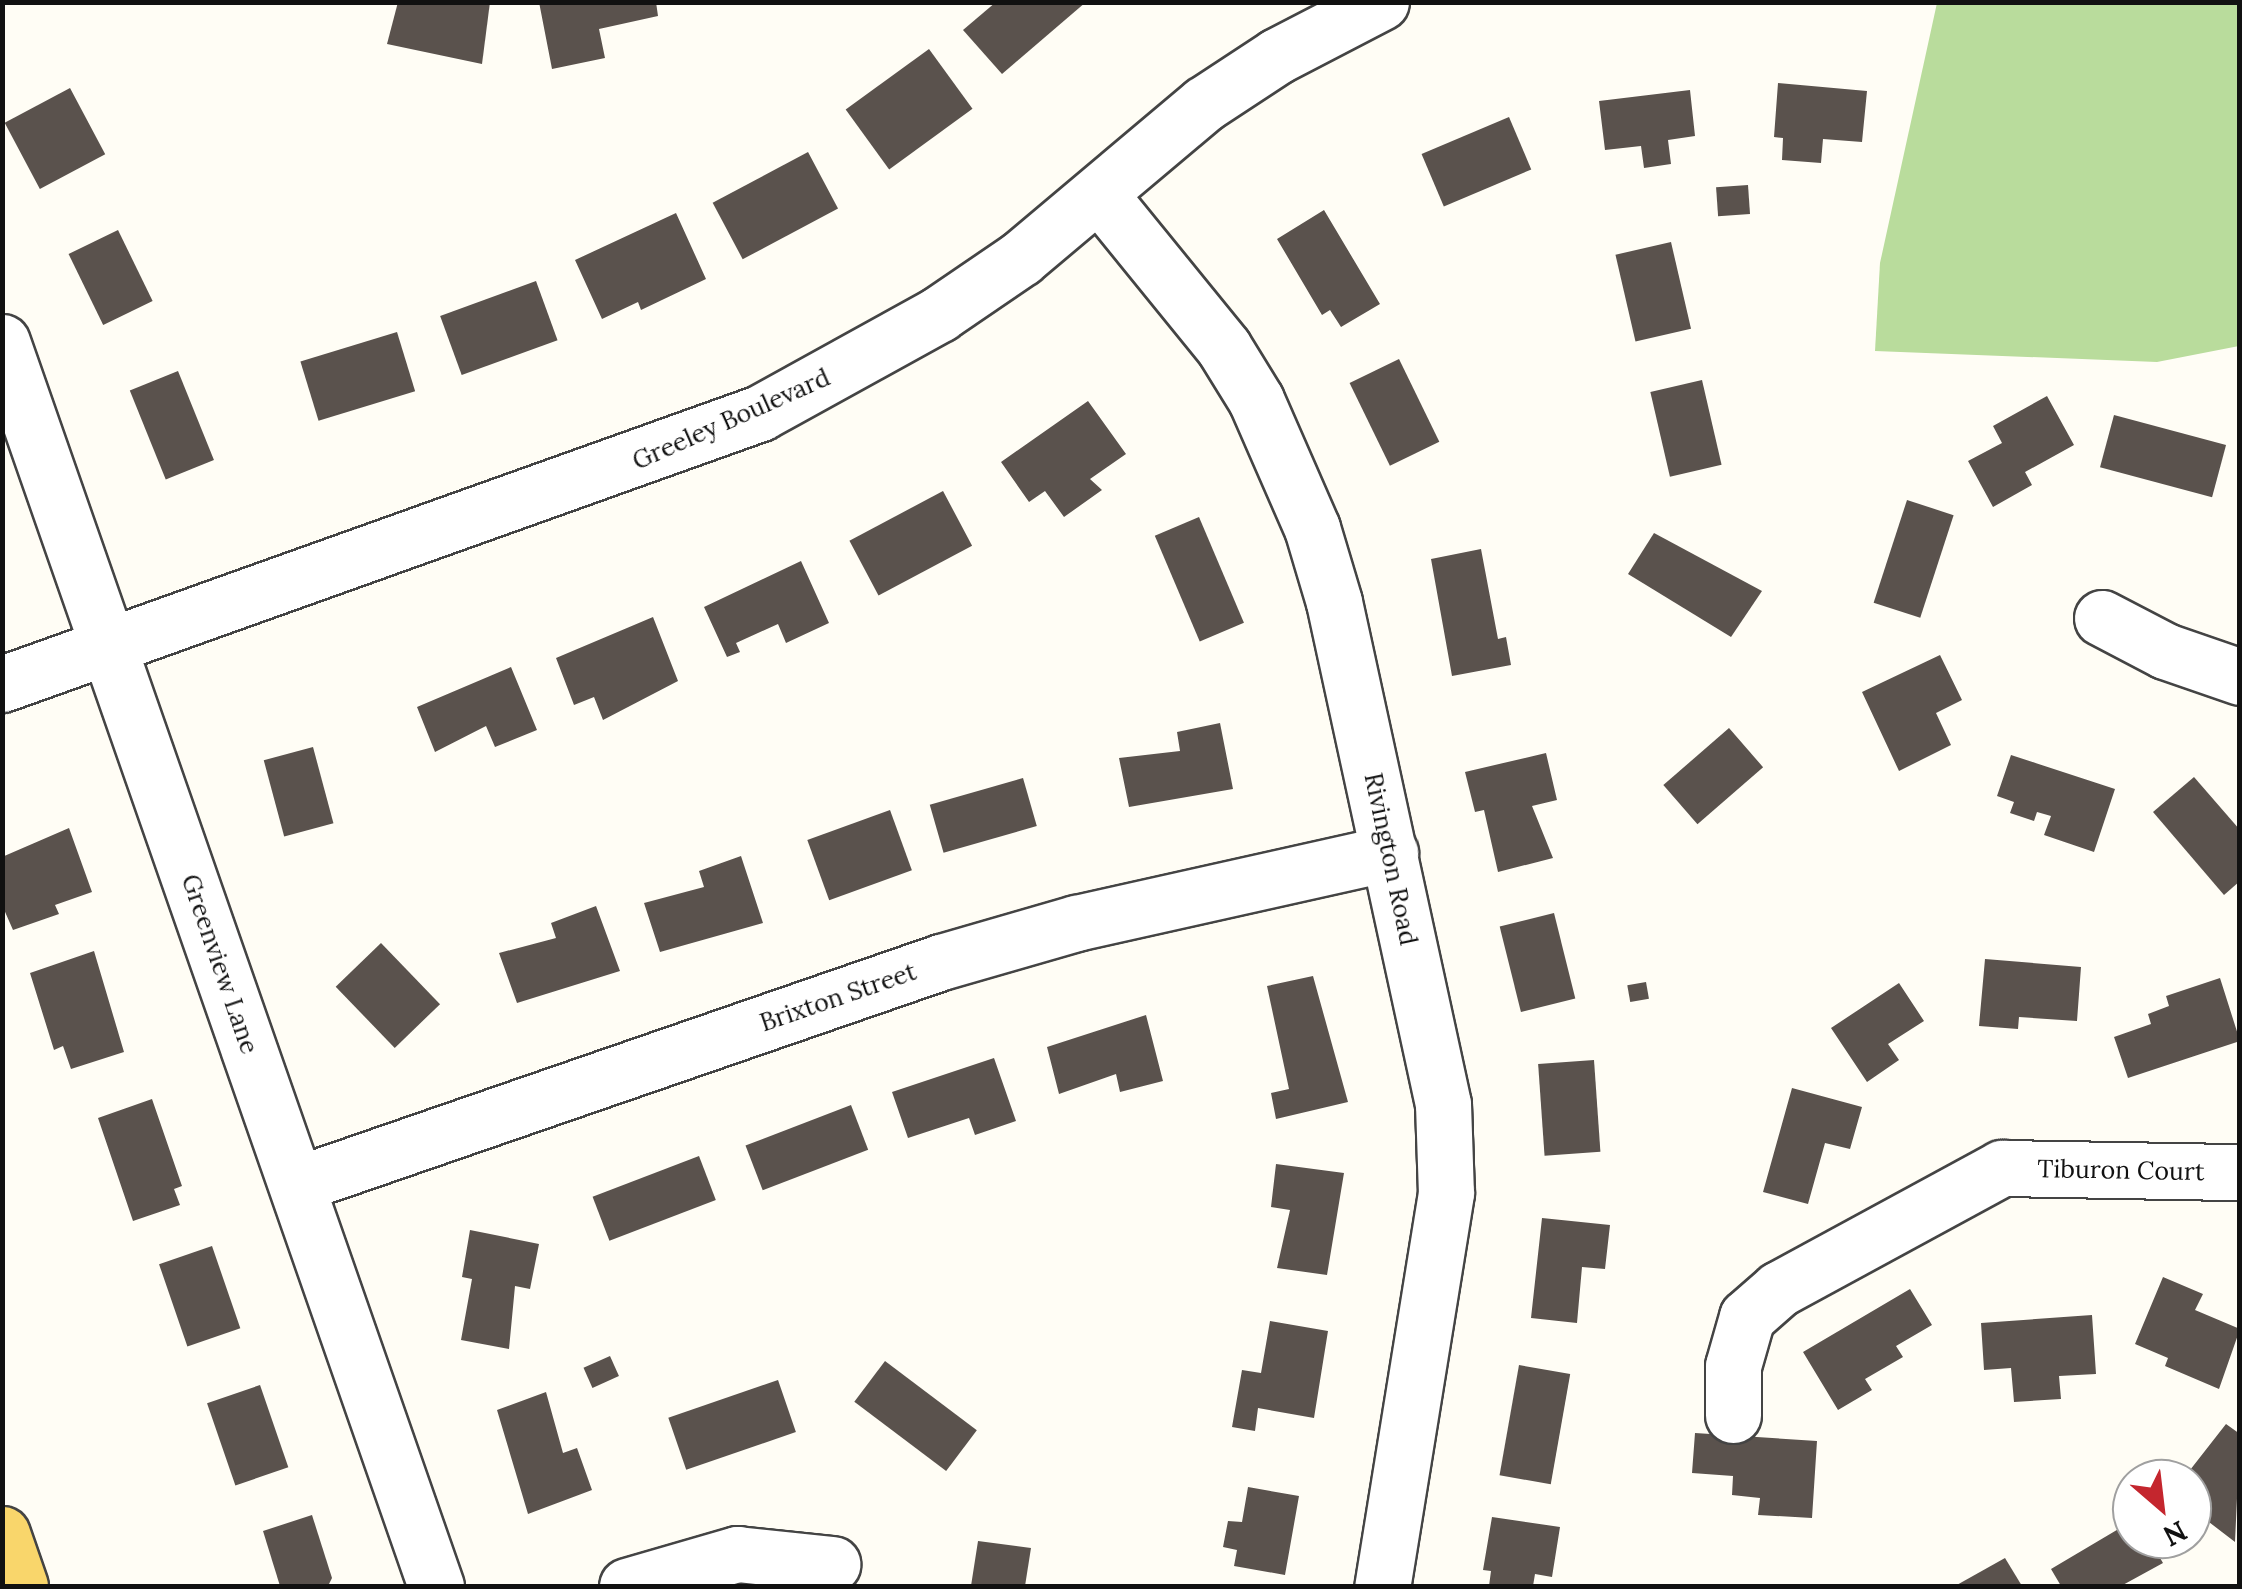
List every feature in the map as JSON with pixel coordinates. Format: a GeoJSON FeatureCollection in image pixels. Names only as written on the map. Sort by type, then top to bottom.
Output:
{"type":"FeatureCollection","features":[{"type":"Feature","properties":{"kind":"main road"},"geometry":{"type":"LineString","coordinates":[[2,1534],[20,1586]]}},
{"type":"Feature","properties":{"kind":"street","name":"Greeley Boulevard"},"geometry":{"type":"LineString","coordinates":[[2,684],[760,413],[939,314],[1099,194],[1204,104],[1277,56],[1381,2]]}},
{"type":"Feature","properties":{"kind":"street","name":"Rivington Road"},"geometry":{"type":"LineString","coordinates":[[1099,194],[1224,348],[1287,463],[1334,602],[1390,853],[1448,1145],[1446,1194],[1382,1586]]}},
{"type":"Feature","properties":{"kind":"street","name":"Greenview Lane"},"geometry":{"type":"LineString","coordinates":[[2,342],[436,1586]]}},
{"type":"Feature","properties":{"kind":"street"},"geometry":{"type":"LineString","coordinates":[[2102,618],[2165,651],[2240,676]]}},
{"type":"Feature","properties":{"kind":"street","name":"Brixton Street"},"geometry":{"type":"LineString","coordinates":[[298,1184],[940,962],[1076,923],[1390,853]]}},
{"type":"Feature","properties":{"kind":"street","name":"Tiburon Court"},"geometry":{"type":"LineString","coordinates":[[1733,1415],[1733,1366],[1747,1317],[1779,1289],[2002,1168],[2240,1172]]}},
{"type":"Feature","properties":{"kind":"street"},"geometry":{"type":"LineString","coordinates":[[627,1586],[737,1554],[832,1564]]}},
{"type":"Feature","properties":{"kind":"green space"},"geometry":{"type":"Polygon","coordinates":[[[1937,3],[2239,3],[2239,346],[2157,362],[1875,351],[1880,263],[1937,3]]]}},
{"type":"Feature","properties":{"kind":"building"},"geometry":{"type":"Polygon","coordinates":[[[398,2],[490,2],[482,64],[387,44],[398,2]]]}},
{"type":"Feature","properties":{"kind":"building"},"geometry":{"type":"Polygon","coordinates":[[[539,2],[656,2],[658,16],[599,29],[605,58],[552,69],[539,2]]]}},
{"type":"Feature","properties":{"kind":"building"},"geometry":{"type":"Polygon","coordinates":[[[996,2],[1086,2],[1002,74],[963,30],[996,2]]]}},
{"type":"Feature","properties":{"kind":"building"},"geometry":{"type":"Polygon","coordinates":[[[929,49],[972,109],[889,169],[846,110],[929,49]]]}},
{"type":"Feature","properties":{"kind":"building"},"geometry":{"type":"Polygon","coordinates":[[[1778,83],[1867,91],[1862,142],[1823,139],[1821,163],[1782,160],[1783,138],[1774,137],[1778,83]]]}},
{"type":"Feature","properties":{"kind":"building"},"geometry":{"type":"Polygon","coordinates":[[[70,88],[105,154],[40,189],[5,123],[70,88]]]}},
{"type":"Feature","properties":{"kind":"building"},"geometry":{"type":"Polygon","coordinates":[[[1690,90],[1695,136],[1668,140],[1671,164],[1644,168],[1641,146],[1605,150],[1599,101],[1690,90]]]}},
{"type":"Feature","properties":{"kind":"building"},"geometry":{"type":"Polygon","coordinates":[[[1509,117],[1531,169],[1444,207],[1422,154],[1509,117]]]}},
{"type":"Feature","properties":{"kind":"building"},"geometry":{"type":"Polygon","coordinates":[[[808,152],[838,209],[743,259],[713,203],[808,152]]]}},
{"type":"Feature","properties":{"kind":"building"},"geometry":{"type":"Polygon","coordinates":[[[1748,185],[1750,214],[1718,216],[1716,187],[1748,185]]]}},
{"type":"Feature","properties":{"kind":"building"},"geometry":{"type":"Polygon","coordinates":[[[1324,210],[1380,304],[1341,327],[1330,310],[1322,315],[1277,239],[1324,210]]]}},
{"type":"Feature","properties":{"kind":"building"},"geometry":{"type":"Polygon","coordinates":[[[676,213],[706,279],[641,310],[638,302],[602,319],[575,260],[676,213]]]}},
{"type":"Feature","properties":{"kind":"building"},"geometry":{"type":"Polygon","coordinates":[[[118,230],[153,301],[103,325],[69,254],[118,230]]]}},
{"type":"Feature","properties":{"kind":"building"},"geometry":{"type":"Polygon","coordinates":[[[1671,242],[1691,329],[1635,342],[1615,255],[1671,242]]]}},
{"type":"Feature","properties":{"kind":"building"},"geometry":{"type":"Polygon","coordinates":[[[536,281],[558,340],[462,375],[440,316],[536,281]]]}},
{"type":"Feature","properties":{"kind":"building"},"geometry":{"type":"Polygon","coordinates":[[[397,332],[415,391],[319,421],[300,362],[397,332]]]}},
{"type":"Feature","properties":{"kind":"building"},"geometry":{"type":"Polygon","coordinates":[[[1399,359],[1439,442],[1390,466],[1350,383],[1399,359]]]}},
{"type":"Feature","properties":{"kind":"building"},"geometry":{"type":"Polygon","coordinates":[[[178,371],[214,460],[166,479],[130,390],[178,371]]]}},
{"type":"Feature","properties":{"kind":"building"},"geometry":{"type":"Polygon","coordinates":[[[1702,380],[1722,465],[1670,477],[1650,392],[1702,380]]]}},
{"type":"Feature","properties":{"kind":"building"},"geometry":{"type":"Polygon","coordinates":[[[2047,396],[2074,445],[2025,472],[2032,485],[1993,507],[1968,461],[2002,443],[1993,426],[2047,396]]]}},
{"type":"Feature","properties":{"kind":"building"},"geometry":{"type":"Polygon","coordinates":[[[1088,401],[1126,454],[1090,479],[1102,490],[1064,517],[1045,491],[1029,502],[1001,462],[1088,401]]]}},
{"type":"Feature","properties":{"kind":"building"},"geometry":{"type":"Polygon","coordinates":[[[2114,415],[2226,445],[2212,497],[2100,467],[2114,415]]]}},
{"type":"Feature","properties":{"kind":"building"},"geometry":{"type":"Polygon","coordinates":[[[943,491],[972,546],[879,596],[849,541],[943,491]]]}},
{"type":"Feature","properties":{"kind":"building"},"geometry":{"type":"Polygon","coordinates":[[[1907,500],[1954,515],[1920,618],[1874,603],[1907,500]]]}},
{"type":"Feature","properties":{"kind":"building"},"geometry":{"type":"Polygon","coordinates":[[[1199,517],[1244,623],[1200,642],[1155,536],[1199,517]]]}},
{"type":"Feature","properties":{"kind":"building"},"geometry":{"type":"Polygon","coordinates":[[[1654,533],[1762,591],[1731,637],[1628,574],[1654,533]]]}},
{"type":"Feature","properties":{"kind":"building"},"geometry":{"type":"Polygon","coordinates":[[[1481,549],[1498,639],[1506,637],[1511,665],[1452,676],[1431,559],[1481,549]]]}},
{"type":"Feature","properties":{"kind":"building"},"geometry":{"type":"Polygon","coordinates":[[[801,561],[829,623],[786,643],[778,624],[736,643],[740,652],[727,657],[704,607],[801,561]]]}},
{"type":"Feature","properties":{"kind":"building"},"geometry":{"type":"Polygon","coordinates":[[[653,617],[678,681],[603,720],[594,697],[574,705],[556,658],[653,617]]]}},
{"type":"Feature","properties":{"kind":"building"},"geometry":{"type":"Polygon","coordinates":[[[1940,655],[1962,700],[1936,713],[1951,745],[1899,771],[1862,692],[1940,655]]]}},
{"type":"Feature","properties":{"kind":"building"},"geometry":{"type":"Polygon","coordinates":[[[511,667],[537,730],[495,747],[486,726],[435,752],[417,707],[511,667]]]}},
{"type":"Feature","properties":{"kind":"building"},"geometry":{"type":"Polygon","coordinates":[[[1220,723],[1233,789],[1129,807],[1119,758],[1180,751],[1177,732],[1220,723]]]}},
{"type":"Feature","properties":{"kind":"building"},"geometry":{"type":"Polygon","coordinates":[[[1729,728],[1763,767],[1697,824],[1663,785],[1729,728]]]}},
{"type":"Feature","properties":{"kind":"building"},"geometry":{"type":"Polygon","coordinates":[[[313,747],[333,823],[284,837],[264,760],[313,747]]]}},
{"type":"Feature","properties":{"kind":"building"},"geometry":{"type":"Polygon","coordinates":[[[1546,753],[1557,800],[1532,806],[1553,858],[1498,872],[1484,810],[1475,812],[1465,772],[1546,753]]]}},
{"type":"Feature","properties":{"kind":"building"},"geometry":{"type":"Polygon","coordinates":[[[2011,755],[2115,789],[2094,852],[2044,835],[2051,816],[2037,812],[2034,821],[2010,813],[2014,802],[1997,796],[2011,755]]]}},
{"type":"Feature","properties":{"kind":"building"},"geometry":{"type":"Polygon","coordinates":[[[2194,777],[2240,830],[2240,881],[2224,895],[2153,812],[2194,777]]]}},
{"type":"Feature","properties":{"kind":"building"},"geometry":{"type":"Polygon","coordinates":[[[1023,778],[1037,826],[944,853],[930,805],[1023,778]]]}},
{"type":"Feature","properties":{"kind":"building"},"geometry":{"type":"Polygon","coordinates":[[[890,810],[912,870],[829,900],[807,840],[890,810]]]}},
{"type":"Feature","properties":{"kind":"building"},"geometry":{"type":"Polygon","coordinates":[[[69,828],[92,892],[55,905],[59,914],[13,930],[2,905],[2,857],[69,828]]]}},
{"type":"Feature","properties":{"kind":"building"},"geometry":{"type":"Polygon","coordinates":[[[741,856],[763,923],[660,952],[644,903],[704,887],[699,871],[741,856]]]}},
{"type":"Feature","properties":{"kind":"building"},"geometry":{"type":"Polygon","coordinates":[[[596,906],[620,971],[517,1003],[499,953],[556,938],[551,923],[596,906]]]}},
{"type":"Feature","properties":{"kind":"building"},"geometry":{"type":"Polygon","coordinates":[[[1554,913],[1575,998],[1521,1012],[1500,927],[1554,913]]]}},
{"type":"Feature","properties":{"kind":"building"},"geometry":{"type":"Polygon","coordinates":[[[381,943],[440,1004],[395,1048],[336,987],[381,943]]]}},
{"type":"Feature","properties":{"kind":"building"},"geometry":{"type":"Polygon","coordinates":[[[94,951],[124,1052],[71,1069],[63,1046],[54,1050],[30,973],[94,951]]]}},
{"type":"Feature","properties":{"kind":"building"},"geometry":{"type":"Polygon","coordinates":[[[1985,959],[2081,967],[2077,1021],[2019,1017],[2018,1029],[1979,1026],[1985,959]]]}},
{"type":"Feature","properties":{"kind":"building"},"geometry":{"type":"Polygon","coordinates":[[[1313,976],[1348,1102],[1276,1119],[1271,1093],[1289,1089],[1267,986],[1313,976]]]}},
{"type":"Feature","properties":{"kind":"building"},"geometry":{"type":"Polygon","coordinates":[[[2220,978],[2240,1041],[2128,1078],[2114,1037],[2151,1024],[2148,1014],[2169,1006],[2166,996],[2220,978]]]}},
{"type":"Feature","properties":{"kind":"building"},"geometry":{"type":"Polygon","coordinates":[[[1646,982],[1649,999],[1630,1002],[1627,985],[1646,982]]]}},
{"type":"Feature","properties":{"kind":"building"},"geometry":{"type":"Polygon","coordinates":[[[1899,983],[1924,1021],[1888,1044],[1899,1060],[1867,1082],[1831,1028],[1899,983]]]}},
{"type":"Feature","properties":{"kind":"building"},"geometry":{"type":"Polygon","coordinates":[[[1146,1015],[1163,1081],[1120,1092],[1116,1074],[1059,1094],[1047,1047],[1146,1015]]]}},
{"type":"Feature","properties":{"kind":"building"},"geometry":{"type":"Polygon","coordinates":[[[994,1058],[1016,1121],[975,1135],[969,1118],[908,1138],[892,1092],[994,1058]]]}},
{"type":"Feature","properties":{"kind":"building"},"geometry":{"type":"Polygon","coordinates":[[[1594,1060],[1600,1152],[1545,1156],[1538,1064],[1594,1060]]]}},
{"type":"Feature","properties":{"kind":"building"},"geometry":{"type":"Polygon","coordinates":[[[1792,1088],[1862,1107],[1850,1149],[1825,1143],[1808,1204],[1763,1192],[1792,1088]]]}},
{"type":"Feature","properties":{"kind":"building"},"geometry":{"type":"Polygon","coordinates":[[[152,1099],[182,1186],[174,1189],[180,1205],[133,1221],[98,1118],[152,1099]]]}},
{"type":"Feature","properties":{"kind":"building"},"geometry":{"type":"Polygon","coordinates":[[[851,1105],[868,1150],[763,1190],[746,1145],[851,1105]]]}},
{"type":"Feature","properties":{"kind":"building"},"geometry":{"type":"Polygon","coordinates":[[[699,1156],[716,1200],[609,1241],[593,1197],[699,1156]]]}},
{"type":"Feature","properties":{"kind":"building"},"geometry":{"type":"Polygon","coordinates":[[[1276,1164],[1344,1173],[1327,1275],[1277,1268],[1290,1210],[1271,1207],[1276,1164]]]}},
{"type":"Feature","properties":{"kind":"building"},"geometry":{"type":"Polygon","coordinates":[[[1542,1218],[1610,1225],[1605,1269],[1582,1267],[1577,1323],[1531,1318],[1542,1218]]]}},
{"type":"Feature","properties":{"kind":"building"},"geometry":{"type":"Polygon","coordinates":[[[470,1230],[539,1244],[530,1289],[515,1286],[509,1349],[461,1340],[472,1279],[462,1277],[470,1230]]]}},
{"type":"Feature","properties":{"kind":"building"},"geometry":{"type":"Polygon","coordinates":[[[212,1246],[240,1328],[187,1346],[159,1264],[212,1246]]]}},
{"type":"Feature","properties":{"kind":"building"},"geometry":{"type":"Polygon","coordinates":[[[2163,1277],[2203,1294],[2195,1310],[2240,1329],[2219,1389],[2165,1366],[2168,1358],[2135,1344],[2163,1277]]]}},
{"type":"Feature","properties":{"kind":"building"},"geometry":{"type":"Polygon","coordinates":[[[1910,1289],[1932,1325],[1896,1346],[1903,1357],[1865,1379],[1872,1390],[1838,1410],[1803,1352],[1910,1289]]]}},
{"type":"Feature","properties":{"kind":"building"},"geometry":{"type":"Polygon","coordinates":[[[2092,1315],[2096,1374],[2059,1376],[2061,1399],[2014,1402],[2011,1368],[1984,1370],[1981,1323],[2092,1315]]]}},
{"type":"Feature","properties":{"kind":"building"},"geometry":{"type":"Polygon","coordinates":[[[1270,1321],[1328,1331],[1314,1418],[1258,1408],[1255,1431],[1232,1427],[1242,1370],[1261,1373],[1270,1321]]]}},
{"type":"Feature","properties":{"kind":"building"},"geometry":{"type":"Polygon","coordinates":[[[610,1356],[619,1376],[592,1388],[584,1368],[610,1356]]]}},
{"type":"Feature","properties":{"kind":"building"},"geometry":{"type":"Polygon","coordinates":[[[885,1361],[977,1430],[946,1471],[854,1402],[885,1361]]]}},
{"type":"Feature","properties":{"kind":"building"},"geometry":{"type":"Polygon","coordinates":[[[1519,1365],[1570,1374],[1551,1484],[1500,1475],[1519,1365]]]}},
{"type":"Feature","properties":{"kind":"building"},"geometry":{"type":"Polygon","coordinates":[[[778,1380],[796,1432],[686,1470],[668,1418],[778,1380]]]}},
{"type":"Feature","properties":{"kind":"building"},"geometry":{"type":"Polygon","coordinates":[[[260,1385],[288,1467],[235,1485],[207,1403],[260,1385]]]}},
{"type":"Feature","properties":{"kind":"building"},"geometry":{"type":"Polygon","coordinates":[[[546,1392],[563,1453],[577,1448],[592,1490],[528,1514],[497,1410],[546,1392]]]}},
{"type":"Feature","properties":{"kind":"building"},"geometry":{"type":"Polygon","coordinates":[[[2226,1424],[2240,1434],[2235,1542],[2212,1524],[2212,1459],[2199,1459],[2226,1424]]]}},
{"type":"Feature","properties":{"kind":"building"},"geometry":{"type":"Polygon","coordinates":[[[1695,1433],[1817,1441],[1812,1518],[1758,1515],[1760,1498],[1732,1495],[1733,1476],[1692,1473],[1695,1433]]]}},
{"type":"Feature","properties":{"kind":"building"},"geometry":{"type":"Polygon","coordinates":[[[1248,1487],[1299,1496],[1285,1575],[1234,1566],[1237,1550],[1223,1547],[1228,1521],[1242,1522],[1248,1487]]]}},
{"type":"Feature","properties":{"kind":"building"},"geometry":{"type":"Polygon","coordinates":[[[312,1515],[332,1578],[328,1586],[280,1586],[263,1531],[312,1515]]]}},
{"type":"Feature","properties":{"kind":"building"},"geometry":{"type":"Polygon","coordinates":[[[1492,1517],[1560,1527],[1552,1577],[1535,1574],[1533,1586],[1489,1586],[1491,1571],[1483,1570],[1492,1517]]]}},
{"type":"Feature","properties":{"kind":"building"},"geometry":{"type":"Polygon","coordinates":[[[2112,1533],[2112,1559],[2161,1559],[2163,1563],[2121,1586],[2061,1586],[2051,1569],[2112,1533]]]}},
{"type":"Feature","properties":{"kind":"building"},"geometry":{"type":"Polygon","coordinates":[[[978,1541],[1031,1548],[1025,1586],[971,1586],[978,1541]]]}},
{"type":"Feature","properties":{"kind":"building"},"geometry":{"type":"Polygon","coordinates":[[[2005,1558],[2022,1586],[1955,1586],[2005,1558]]]}}]}
